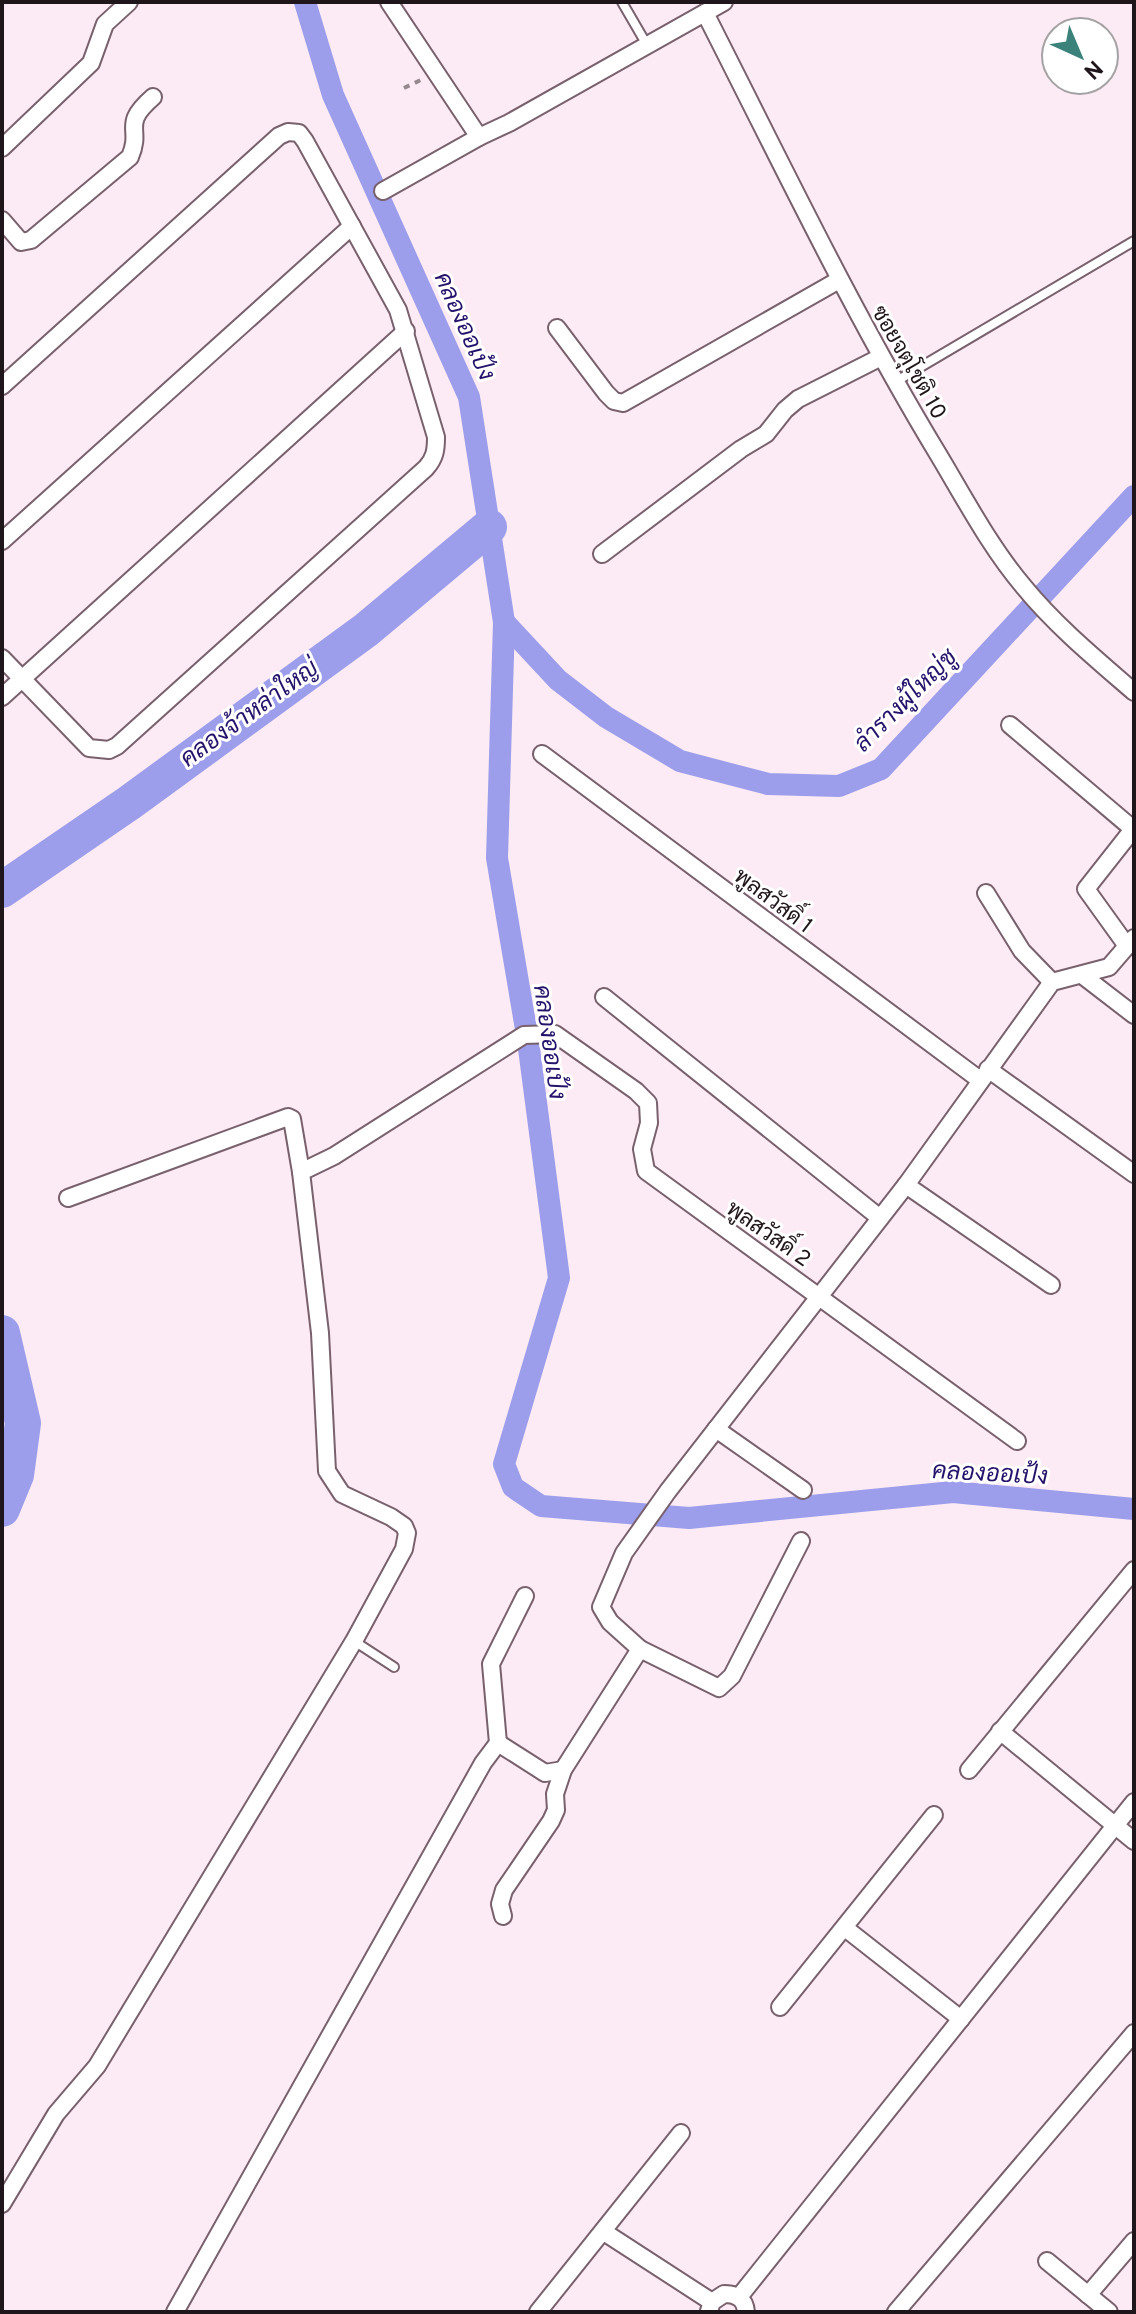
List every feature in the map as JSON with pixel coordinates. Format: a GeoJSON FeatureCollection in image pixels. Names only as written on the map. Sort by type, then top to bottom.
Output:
{"type":"FeatureCollection","features":[{"type":"Feature","properties":{"kind":"street"},"geometry":{"type":"LineString","coordinates":[[2,148],[91,63],[105,24],[129,2]]}},
{"type":"Feature","properties":{"kind":"street"},"geometry":{"type":"LineString","coordinates":[[389,2],[479,137]]}},
{"type":"Feature","properties":{"kind":"street"},"geometry":{"type":"LineString","coordinates":[[383,191],[724,2]]}},
{"type":"Feature","properties":{"kind":"street","name":"ซอยจตุโชติ 10"},"geometry":{"type":"LineString","coordinates":[[705,13],[839,280],[895,383],[1004,562],[1086,651],[1134,692]]}},
{"type":"Feature","properties":{"kind":"street"},"geometry":{"type":"LineString","coordinates":[[2,220],[21,242],[31,240],[130,157],[134,149],[133,122],[136,112],[153,97]]}},
{"type":"Feature","properties":{"kind":"street"},"geometry":{"type":"LineString","coordinates":[[2,386],[279,136],[288,132],[299,133],[398,310],[436,437],[433,460],[426,468],[117,746],[109,750],[89,748],[2,658]]}},
{"type":"Feature","properties":{"kind":"street"},"geometry":{"type":"LineString","coordinates":[[2,541],[352,226]]}},
{"type":"Feature","properties":{"kind":"street"},"geometry":{"type":"LineString","coordinates":[[557,328],[606,393],[614,401],[623,403],[839,280]]}},
{"type":"Feature","properties":{"kind":"street"},"geometry":{"type":"LineString","coordinates":[[2,697],[406,331]]}},
{"type":"Feature","properties":{"kind":"street"},"geometry":{"type":"LineString","coordinates":[[602,554],[741,449],[766,434],[798,399],[881,357]]}},
{"type":"Feature","properties":{"kind":"street"},"geometry":{"type":"LineString","coordinates":[[801,1541],[732,1676],[723,1685],[715,1687],[640,1649],[610,1622],[601,1607],[624,1553],[668,1491],[906,1185],[1052,982],[1109,967],[1131,942],[1086,889],[1134,828],[1010,725]]}},
{"type":"Feature","properties":{"kind":"street","name":"พูลสวัสดิ์ 1"},"geometry":{"type":"LineString","coordinates":[[542,754],[984,1075],[1134,1174]]}},
{"type":"Feature","properties":{"kind":"street"},"geometry":{"type":"LineString","coordinates":[[986,893],[1022,951],[1052,982]]}},
{"type":"Feature","properties":{"kind":"street"},"geometry":{"type":"LineString","coordinates":[[1082,975],[1134,1015]]}},
{"type":"Feature","properties":{"kind":"street"},"geometry":{"type":"LineString","coordinates":[[604,997],[880,1218]]}},
{"type":"Feature","properties":{"kind":"street","name":"พูลสวัสดิ์ 2"},"geometry":{"type":"LineString","coordinates":[[301,1172],[334,1156],[524,1035],[555,1034],[636,1091],[648,1103],[649,1123],[642,1149],[646,1171],[1017,1441]]}},
{"type":"Feature","properties":{"kind":"street"},"geometry":{"type":"LineString","coordinates":[[2,2204],[56,2114],[97,2066],[354,1641],[404,1549],[407,1533],[404,1526],[391,1517],[342,1494],[327,1471],[320,1333],[292,1119],[288,1117],[68,1198]]}},
{"type":"Feature","properties":{"kind":"street"},"geometry":{"type":"LineString","coordinates":[[906,1185],[1051,1285]]}},
{"type":"Feature","properties":{"kind":"street"},"geometry":{"type":"LineString","coordinates":[[716,1429],[803,1490]]}},
{"type":"Feature","properties":{"kind":"street"},"geometry":{"type":"LineString","coordinates":[[969,1770],[1134,1570]]}},
{"type":"Feature","properties":{"kind":"street"},"geometry":{"type":"LineString","coordinates":[[175,2312],[483,1763],[498,1743],[491,1664],[525,1596]]}},
{"type":"Feature","properties":{"kind":"street"},"geometry":{"type":"LineString","coordinates":[[503,1916],[500,1904],[504,1890],[551,1821],[563,1770],[640,1649]]}},
{"type":"Feature","properties":{"kind":"street"},"geometry":{"type":"LineString","coordinates":[[1000,1731],[1134,1841]]}},
{"type":"Feature","properties":{"kind":"street"},"geometry":{"type":"LineString","coordinates":[[498,1743],[545,1773],[563,1770]]}},
{"type":"Feature","properties":{"kind":"street"},"geometry":{"type":"LineString","coordinates":[[604,2232],[710,2307],[724,2294],[742,2304],[961,2019],[1134,1802]]}},
{"type":"Feature","properties":{"kind":"street"},"geometry":{"type":"LineString","coordinates":[[780,2007],[934,1815]]}},
{"type":"Feature","properties":{"kind":"street"},"geometry":{"type":"LineString","coordinates":[[845,1928],[961,2019]]}},
{"type":"Feature","properties":{"kind":"street"},"geometry":{"type":"LineString","coordinates":[[896,2312],[1134,2033]]}},
{"type":"Feature","properties":{"kind":"street"},"geometry":{"type":"LineString","coordinates":[[538,2312],[681,2133]]}},
{"type":"Feature","properties":{"kind":"street"},"geometry":{"type":"LineString","coordinates":[[1088,2295],[1134,2241]]}},
{"type":"Feature","properties":{"kind":"street"},"geometry":{"type":"LineString","coordinates":[[1047,2261],[1109,2312]]}},
{"type":"Feature","properties":{"kind":"lane"},"geometry":{"type":"LineString","coordinates":[[622,2],[648,46]]}},
{"type":"Feature","properties":{"kind":"lane"},"geometry":{"type":"LineString","coordinates":[[895,383],[1134,241]]}},
{"type":"Feature","properties":{"kind":"lane"},"geometry":{"type":"LineString","coordinates":[[354,1641],[394,1667]]}},
{"type":"Feature","properties":{"kind":"waterway","name":"คลองออเป้ง"},"geometry":{"type":"LineString","coordinates":[[305,2],[333,95],[469,397],[504,622],[497,858],[528,1041],[559,1278],[504,1464],[513,1487],[541,1506],[689,1518],[953,1492],[1134,1509]]}},
{"type":"Feature","properties":{"kind":"waterway","name":"ลำรางผู้ใหญ่ชู"},"geometry":{"type":"LineString","coordinates":[[504,622],[558,680],[606,717],[680,761],[768,784],[839,786],[881,769],[1134,496]]}},
{"type":"Feature","properties":{"kind":"waterway","name":"คลองจ้าหล่าใหญ่"},"geometry":{"type":"LineString","coordinates":[[2,890],[129,803],[366,630],[489,527]]}},
{"type":"Feature","properties":{"kind":"waterway","name":"คลองจ้าหล่าใหญ่"},"geometry":{"type":"LineString","coordinates":[[2,1333],[23,1423],[16,1475],[2,1509]]}}]}
